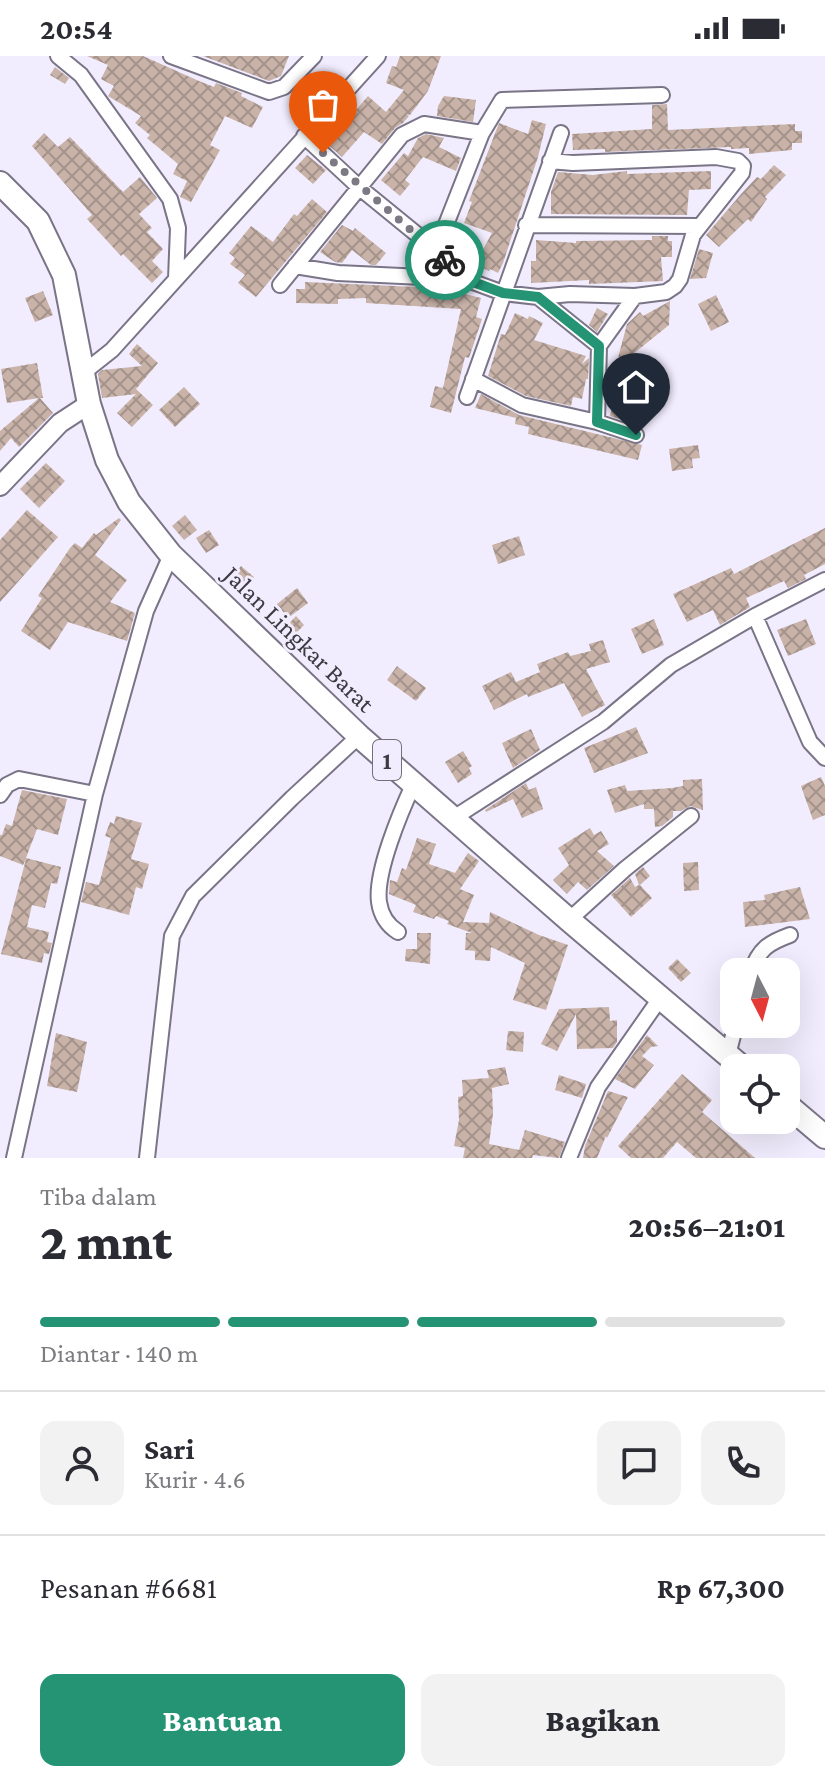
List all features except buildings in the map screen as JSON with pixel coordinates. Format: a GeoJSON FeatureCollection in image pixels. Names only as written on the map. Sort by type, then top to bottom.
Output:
{"type":"FeatureCollection","features":[{"type":"Feature","properties":{"kind":"highway","name":"Jalan Lingkar Barat"},"geometry":{"type":"LineString","coordinates":[[3,194],[38,221],[64,275],[89,404],[107,460],[129,502],[171,555],[359,736],[727,1054]]}},
{"type":"Feature","properties":{"kind":"highway"},"geometry":{"type":"LineString","coordinates":[[800,1116],[825,1137]]}},
{"type":"Feature","properties":{"kind":"main road"},"geometry":{"type":"LineString","coordinates":[[0,486],[60,423],[89,404]]}},
{"type":"Feature","properties":{"kind":"street"},"geometry":{"type":"LineString","coordinates":[[58,56],[81,75],[170,199],[178,228],[176,279]]}},
{"type":"Feature","properties":{"kind":"street"},"geometry":{"type":"LineString","coordinates":[[171,56],[269,92],[284,87],[314,56]]}},
{"type":"Feature","properties":{"kind":"street"},"geometry":{"type":"LineString","coordinates":[[83,373],[112,350],[371,58]]}},
{"type":"Feature","properties":{"kind":"street"},"geometry":{"type":"LineString","coordinates":[[436,250],[482,133],[502,100],[662,95]]}},
{"type":"Feature","properties":{"kind":"street"},"geometry":{"type":"LineString","coordinates":[[280,285],[402,135],[424,124],[482,133]]}},
{"type":"Feature","properties":{"kind":"street"},"geometry":{"type":"LineString","coordinates":[[467,397],[561,133]]}},
{"type":"Feature","properties":{"kind":"street"},"geometry":{"type":"LineString","coordinates":[[304,136],[360,188],[436,250],[465,279]]}},
{"type":"Feature","properties":{"kind":"street"},"geometry":{"type":"LineString","coordinates":[[295,266],[338,273],[465,279],[503,293],[538,297],[570,294],[635,296],[666,292],[680,279],[693,235],[742,173],[743,166],[738,161],[716,157],[550,161]]}},
{"type":"Feature","properties":{"kind":"street"},"geometry":{"type":"LineString","coordinates":[[526,225],[699,226]]}},
{"type":"Feature","properties":{"kind":"street"},"geometry":{"type":"LineString","coordinates":[[597,422],[599,346],[635,296]]}},
{"type":"Feature","properties":{"kind":"street"},"geometry":{"type":"LineString","coordinates":[[538,297],[599,346]]}},
{"type":"Feature","properties":{"kind":"street"},"geometry":{"type":"LineString","coordinates":[[473,379],[522,405],[597,422],[636,435]]}},
{"type":"Feature","properties":{"kind":"street"},"geometry":{"type":"LineString","coordinates":[[14,1158],[95,794],[146,611],[171,555]]}},
{"type":"Feature","properties":{"kind":"street"},"geometry":{"type":"LineString","coordinates":[[452,819],[603,722],[671,665],[825,580]]}},
{"type":"Feature","properties":{"kind":"street"},"geometry":{"type":"LineString","coordinates":[[755,616],[810,742],[825,758]]}},
{"type":"Feature","properties":{"kind":"street"},"geometry":{"type":"LineString","coordinates":[[147,1158],[172,936],[193,896],[359,736]]}},
{"type":"Feature","properties":{"kind":"street"},"geometry":{"type":"LineString","coordinates":[[0,795],[7,785],[19,779],[95,794]]}},
{"type":"Feature","properties":{"kind":"street"},"geometry":{"type":"LineString","coordinates":[[398,932],[389,926],[383,916],[379,894],[399,817],[414,783]]}},
{"type":"Feature","properties":{"kind":"street"},"geometry":{"type":"LineString","coordinates":[[569,920],[625,869],[691,816]]}},
{"type":"Feature","properties":{"kind":"street"},"geometry":{"type":"LineString","coordinates":[[756,958],[767,943],[790,935]]}},
{"type":"Feature","properties":{"kind":"street"},"geometry":{"type":"LineString","coordinates":[[569,1158],[598,1087],[661,997]]}},
{"type":"Feature","properties":{"kind":"way so far"},"geometry":{"type":"LineString","coordinates":[[323,153],[445,260]]}},
{"type":"Feature","properties":{"kind":"route"},"geometry":{"type":"LineString","coordinates":[[445,260],[465,279],[503,293],[538,297],[599,346],[597,422],[636,435]]}}]}
